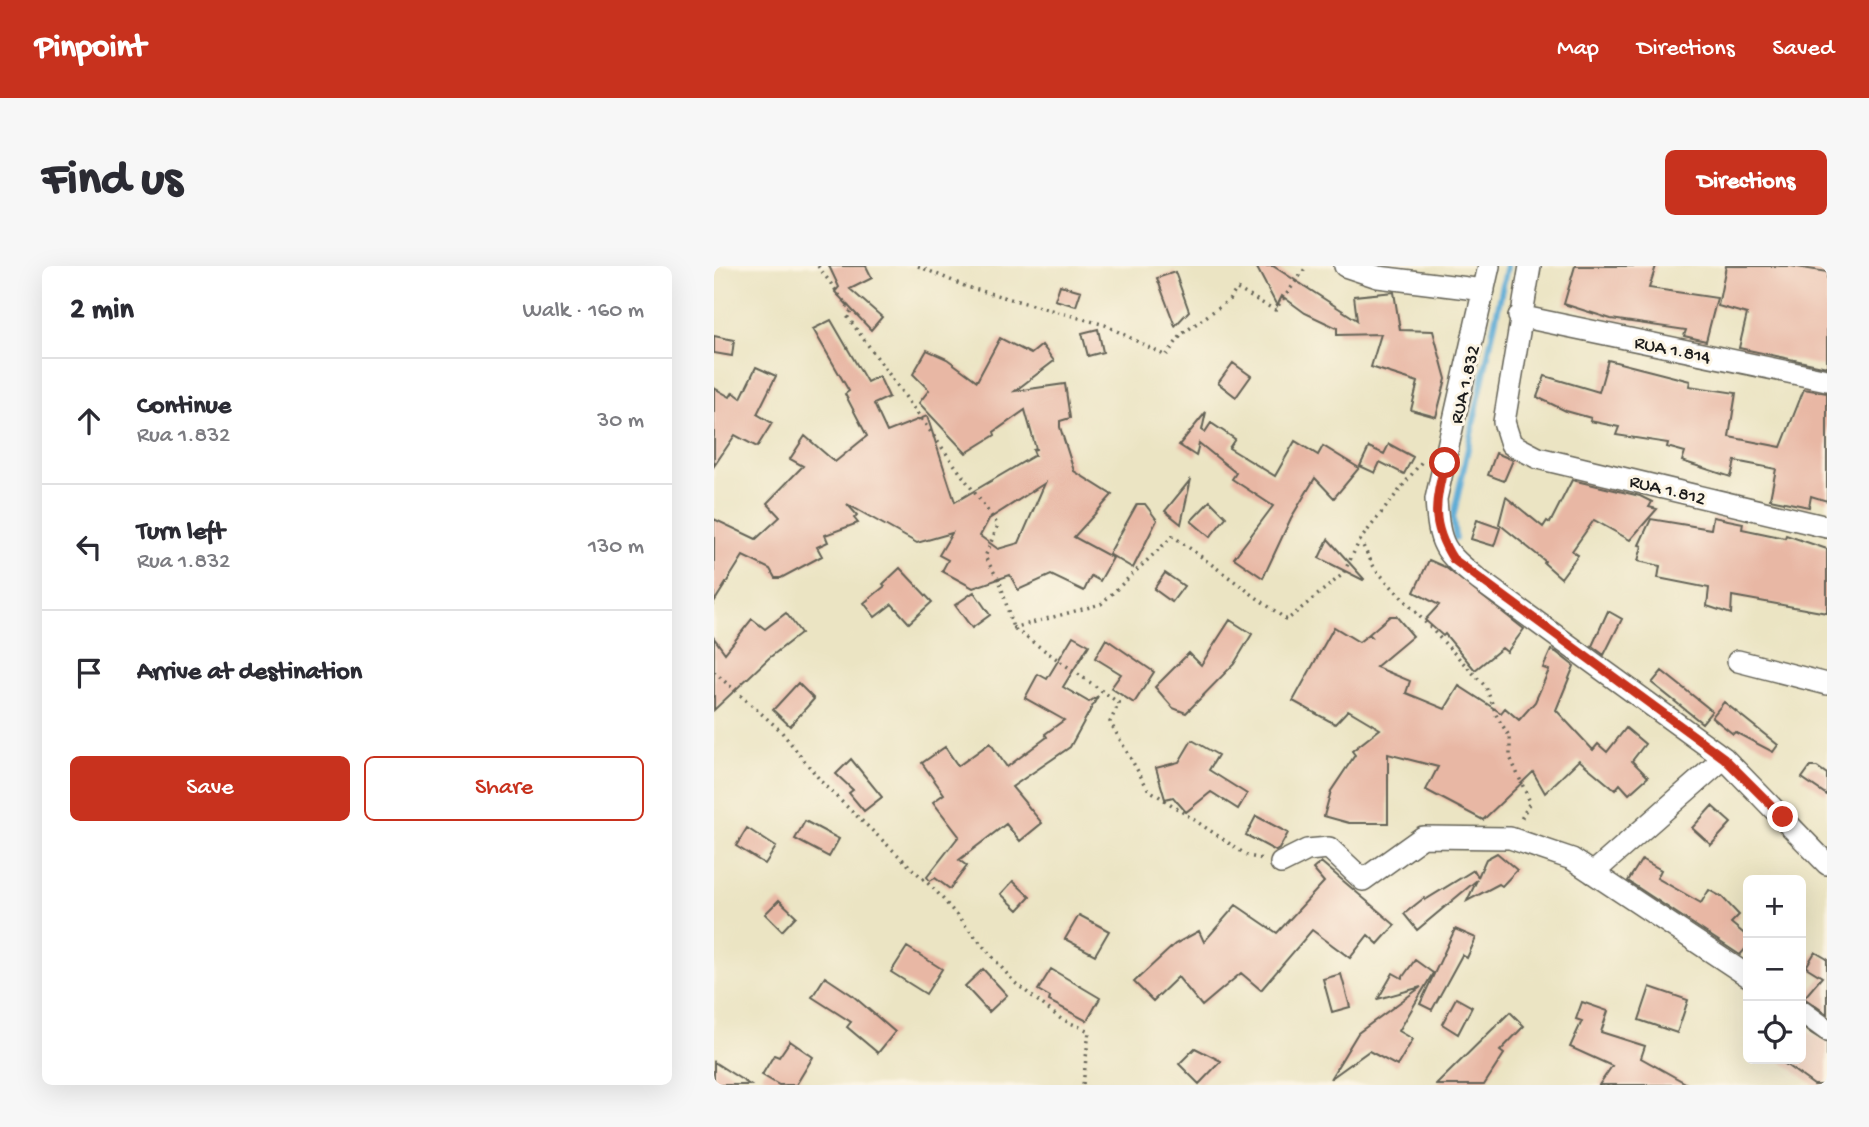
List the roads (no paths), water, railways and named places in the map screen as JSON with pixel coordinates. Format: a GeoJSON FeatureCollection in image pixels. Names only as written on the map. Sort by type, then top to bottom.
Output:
{"type":"FeatureCollection","features":[{"type":"Feature","properties":{"kind":"street"},"geometry":{"type":"LineString","coordinates":[[1345,266],[1378,277],[1484,290]]}},
{"type":"Feature","properties":{"kind":"street","name":"RUA 1.832"},"geometry":{"type":"LineString","coordinates":[[1489,266],[1436,499],[1438,536],[1453,559],[1724,758],[1827,864]]}},
{"type":"Feature","properties":{"kind":"street"},"geometry":{"type":"LineString","coordinates":[[1520,316],[1530,266]]}},
{"type":"Feature","properties":{"kind":"street","name":"RUA 1.814"},"geometry":{"type":"LineString","coordinates":[[1520,316],[1827,380]]}},
{"type":"Feature","properties":{"kind":"street","name":"RUA 1.812"},"geometry":{"type":"LineString","coordinates":[[1520,316],[1504,422],[1511,444],[1538,458],[1827,527]]}},
{"type":"Feature","properties":{"kind":"street"},"geometry":{"type":"LineString","coordinates":[[1738,661],[1827,684]]}},
{"type":"Feature","properties":{"kind":"street"},"geometry":{"type":"LineString","coordinates":[[1593,873],[1724,758]]}},
{"type":"Feature","properties":{"kind":"street"},"geometry":{"type":"LineString","coordinates":[[1281,863],[1307,850],[1329,848],[1363,880],[1423,837],[1510,838],[1572,859],[1743,973]]}},
{"type":"Feature","properties":{"kind":"street"},"geometry":{"type":"LineString","coordinates":[[1806,1015],[1827,1030]]}},
{"type":"Feature","properties":{"kind":"waterway"},"geometry":{"type":"LineString","coordinates":[[1455,538],[1453,518],[1507,266]]}}]}
